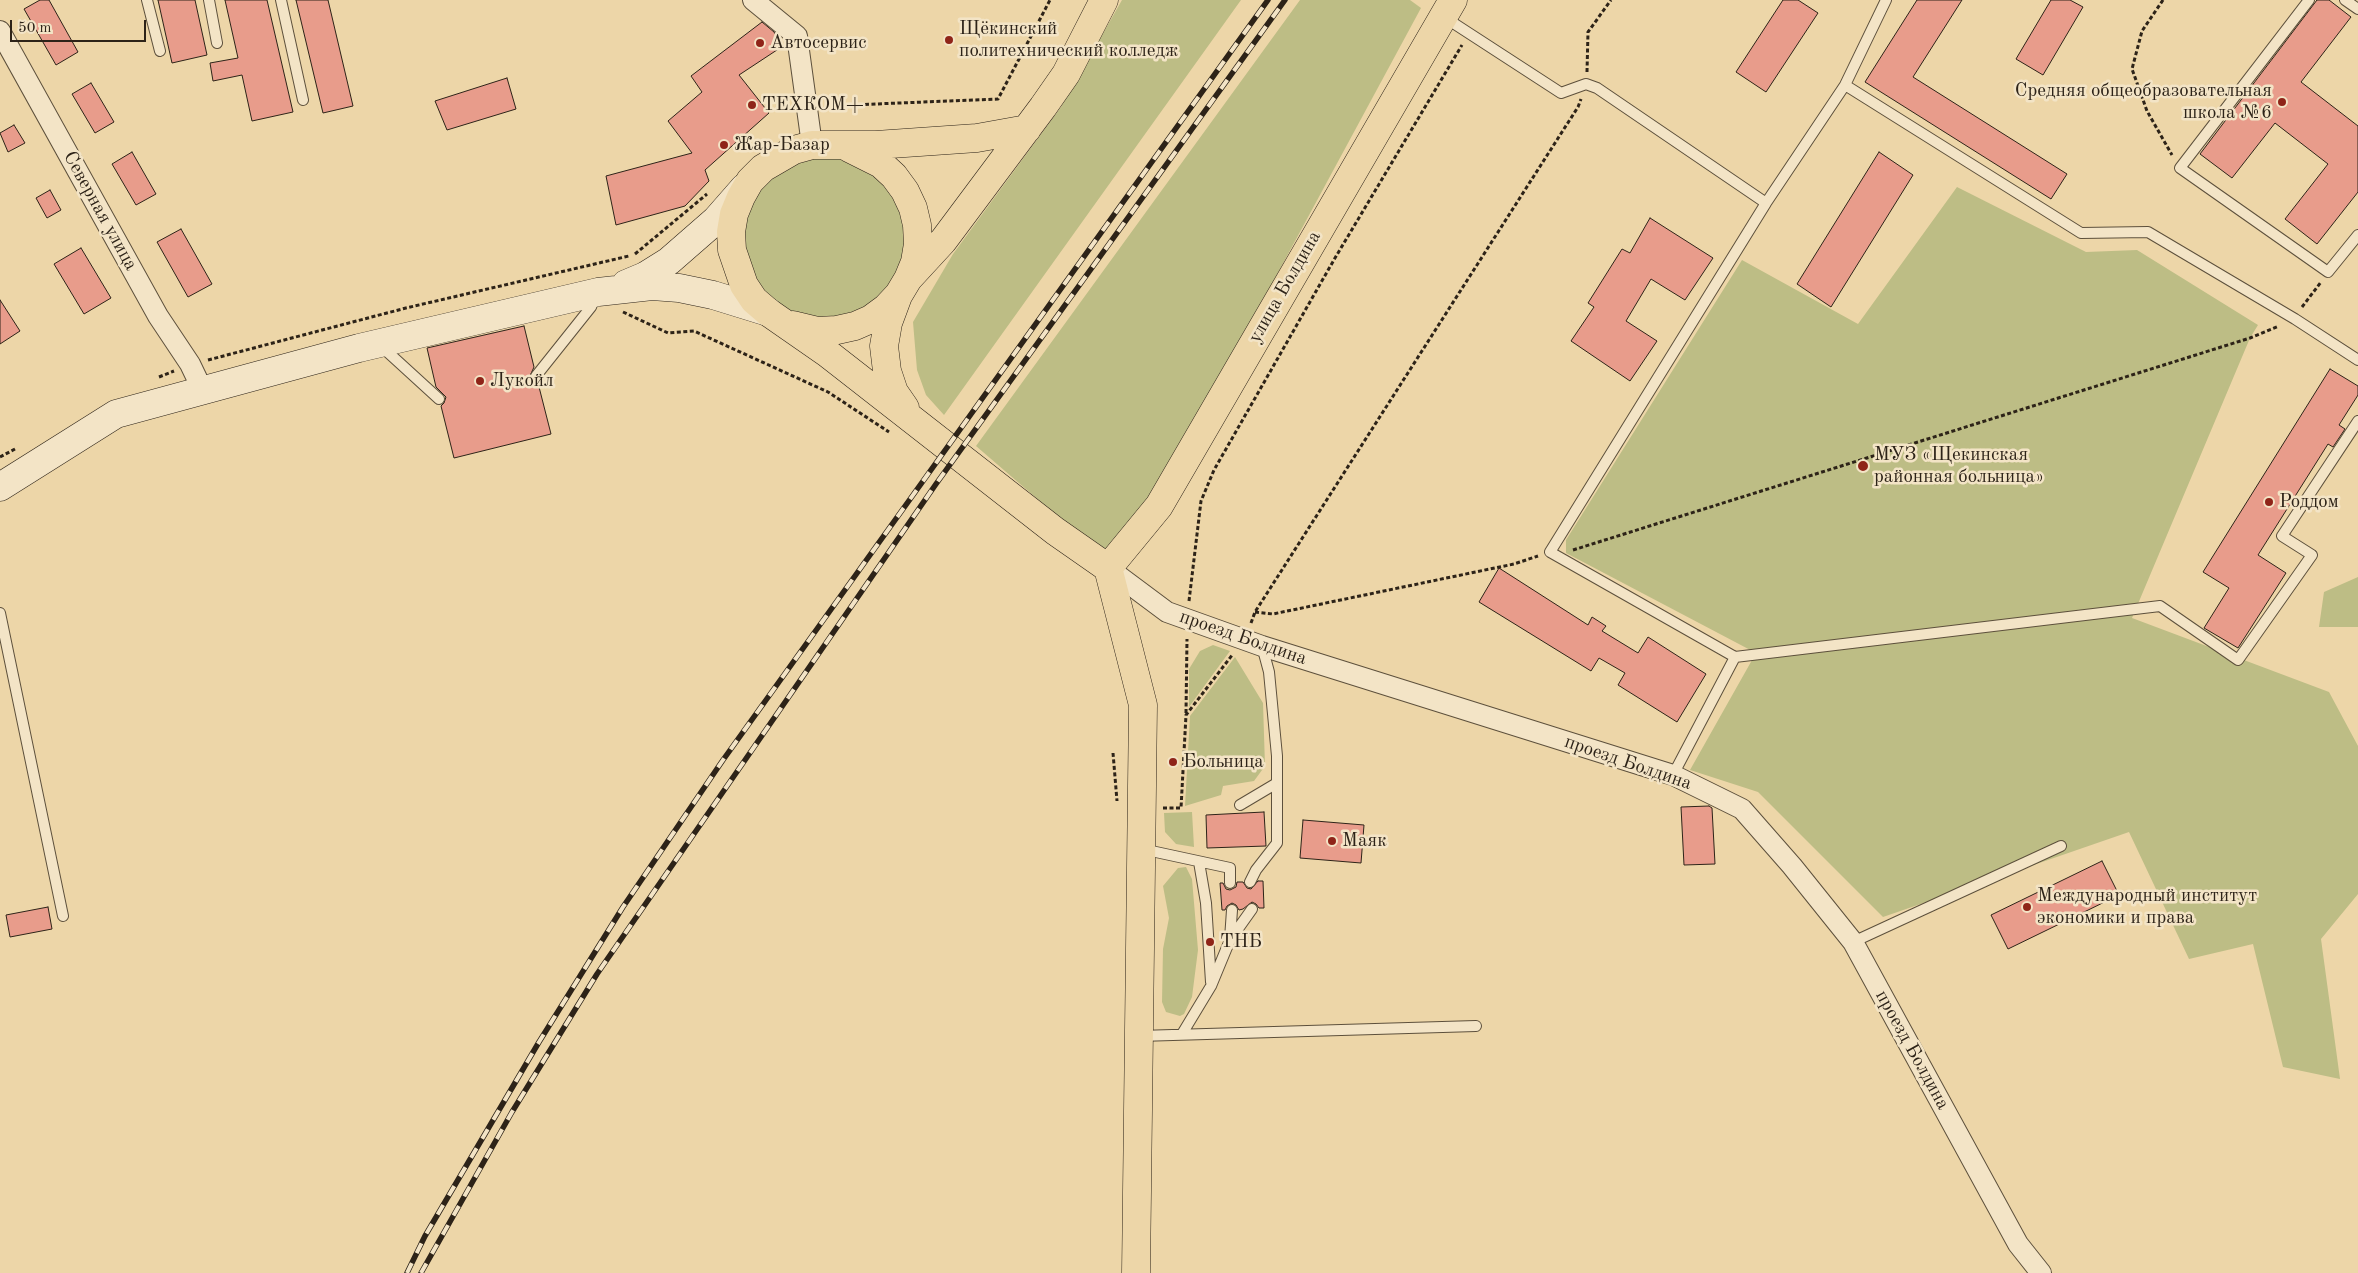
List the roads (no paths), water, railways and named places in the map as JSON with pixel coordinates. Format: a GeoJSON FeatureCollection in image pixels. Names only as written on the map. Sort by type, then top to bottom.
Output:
{"type":"FeatureCollection","features":[{"type":"Feature","properties":{"kind":"main road"},"geometry":{"type":"LineString","coordinates":[[776,317],[818,331],[855,326],[879,313],[943,241],[1066,74],[1104,0]]}},
{"type":"Feature","properties":{"kind":"main road","name":"улица Болдина"},"geometry":{"type":"LineString","coordinates":[[1108,568],[1159,506],[1448,8]]}},
{"type":"Feature","properties":{"kind":"main road"},"geometry":{"type":"LineString","coordinates":[[1026,129],[977,138],[876,145],[821,145],[778,157],[750,181],[740,197],[734,214],[731,232],[732,250],[736,268],[754,300],[904,428],[1108,568],[1144,705],[1136,1273]]}},
{"type":"Feature","properties":{"kind":"main road"},"geometry":{"type":"LineString","coordinates":[[821,145],[848,148],[881,164],[894,176],[905,191],[913,208],[918,244],[888,323],[884,346],[887,371],[904,428]]}},
{"type":"Feature","properties":{"kind":"street"},"geometry":{"type":"LineString","coordinates":[[753,0],[797,36],[806,107],[821,145]]}},
{"type":"Feature","properties":{"kind":"street","name":"Северная улица"},"geometry":{"type":"LineString","coordinates":[[0,31],[158,316],[190,364],[202,389]]}},
{"type":"Feature","properties":{"kind":"street"},"geometry":{"type":"LineString","coordinates":[[600,296],[645,276],[669,261],[716,220],[750,181]]}},
{"type":"Feature","properties":{"kind":"street"},"geometry":{"type":"LineString","coordinates":[[0,487],[116,414],[202,389],[379,344],[652,286],[678,288],[712,296],[776,317]]}},
{"type":"Feature","properties":{"kind":"street","name":"проезд Болдина"},"geometry":{"type":"LineString","coordinates":[[1108,568],[1167,612],[1253,643],[1673,775],[1742,809],[1792,866],[1853,942],[2018,1244],[2041,1273]]}},
{"type":"Feature","properties":{"kind":"lane"},"geometry":{"type":"LineString","coordinates":[[147,0],[160,51]]}},
{"type":"Feature","properties":{"kind":"lane"},"geometry":{"type":"LineString","coordinates":[[209,0],[217,43]]}},
{"type":"Feature","properties":{"kind":"lane"},"geometry":{"type":"LineString","coordinates":[[281,0],[303,100]]}},
{"type":"Feature","properties":{"kind":"lane"},"geometry":{"type":"LineString","coordinates":[[1886,0],[1845,85],[1766,203],[1550,552],[1735,657],[2160,606],[2238,660],[2312,555],[2282,536],[2358,421]]}},
{"type":"Feature","properties":{"kind":"lane"},"geometry":{"type":"LineString","coordinates":[[2309,0],[2180,168],[2328,272],[2358,235]]}},
{"type":"Feature","properties":{"kind":"lane"},"geometry":{"type":"LineString","coordinates":[[2345,0],[2358,9]]}},
{"type":"Feature","properties":{"kind":"lane"},"geometry":{"type":"LineString","coordinates":[[1448,8],[1470,31],[1497,52],[1561,93],[1586,84],[1597,88],[1766,203]]}},
{"type":"Feature","properties":{"kind":"lane"},"geometry":{"type":"LineString","coordinates":[[1845,85],[2081,233],[2148,232],[2296,319],[2358,360]]}},
{"type":"Feature","properties":{"kind":"lane"},"geometry":{"type":"LineString","coordinates":[[536,376],[600,296]]}},
{"type":"Feature","properties":{"kind":"lane"},"geometry":{"type":"LineString","coordinates":[[379,344],[439,399]]}},
{"type":"Feature","properties":{"kind":"lane"},"geometry":{"type":"LineString","coordinates":[[0,613],[63,916]]}},
{"type":"Feature","properties":{"kind":"lane"},"geometry":{"type":"LineString","coordinates":[[1250,882],[1256,870],[1277,843],[1277,783],[1269,672],[1253,643]]}},
{"type":"Feature","properties":{"kind":"lane"},"geometry":{"type":"LineString","coordinates":[[1673,775],[1735,657]]}},
{"type":"Feature","properties":{"kind":"lane"},"geometry":{"type":"LineString","coordinates":[[1240,805],[1277,783]]}},
{"type":"Feature","properties":{"kind":"lane"},"geometry":{"type":"LineString","coordinates":[[1853,942],[2061,846]]}},
{"type":"Feature","properties":{"kind":"lane"},"geometry":{"type":"LineString","coordinates":[[1141,849],[1230,868],[1230,883]]}},
{"type":"Feature","properties":{"kind":"lane"},"geometry":{"type":"LineString","coordinates":[[1199,862],[1206,903],[1211,986]]}},
{"type":"Feature","properties":{"kind":"lane"},"geometry":{"type":"LineString","coordinates":[[1182,1034],[1211,986],[1230,940],[1252,909]]}},
{"type":"Feature","properties":{"kind":"lane"},"geometry":{"type":"LineString","coordinates":[[1230,940],[1232,910]]}},
{"type":"Feature","properties":{"kind":"lane"},"geometry":{"type":"LineString","coordinates":[[1138,1036],[1476,1026]]}},
{"type":"Feature","properties":{"kind":"railway"},"geometry":{"type":"LineString","coordinates":[[407,1273],[425,1236],[539,1042],[623,907],[723,760],[1268,0]]}},
{"type":"Feature","properties":{"kind":"railway"},"geometry":{"type":"LineString","coordinates":[[421,1273],[512,1112],[597,974],[936,484],[1285,0]]}},
{"type":"Feature","properties":{"kind":"place","name":"Щёкинский политехнический колледж"},"geometry":{"type":"Point","coordinates":[949,40]}},
{"type":"Feature","properties":{"kind":"place","name":"Автосервис"},"geometry":{"type":"Point","coordinates":[760,43]}},
{"type":"Feature","properties":{"kind":"place","name":"Средняя общеобразовательная школа №6"},"geometry":{"type":"Point","coordinates":[2282,102]}},
{"type":"Feature","properties":{"kind":"place","name":"ТЕХКОМ+"},"geometry":{"type":"Point","coordinates":[752,105]}},
{"type":"Feature","properties":{"kind":"place","name":"Жар-Базар"},"geometry":{"type":"Point","coordinates":[724,145]}},
{"type":"Feature","properties":{"kind":"place","name":"Лукойл"},"geometry":{"type":"Point","coordinates":[480,381]}},
{"type":"Feature","properties":{"kind":"place","name":"МУЗ «Щекинская районная больница»"},"geometry":{"type":"Point","coordinates":[1863,466]}},
{"type":"Feature","properties":{"kind":"place","name":"Роддом"},"geometry":{"type":"Point","coordinates":[2269,502]}},
{"type":"Feature","properties":{"kind":"place","name":"Больница"},"geometry":{"type":"Point","coordinates":[1173,762]}},
{"type":"Feature","properties":{"kind":"place","name":"Маяк"},"geometry":{"type":"Point","coordinates":[1332,841]}},
{"type":"Feature","properties":{"kind":"place","name":"Международный институт экономики и права"},"geometry":{"type":"Point","coordinates":[2027,907]}},
{"type":"Feature","properties":{"kind":"place","name":"ТНБ"},"geometry":{"type":"Point","coordinates":[1210,942]}}]}
